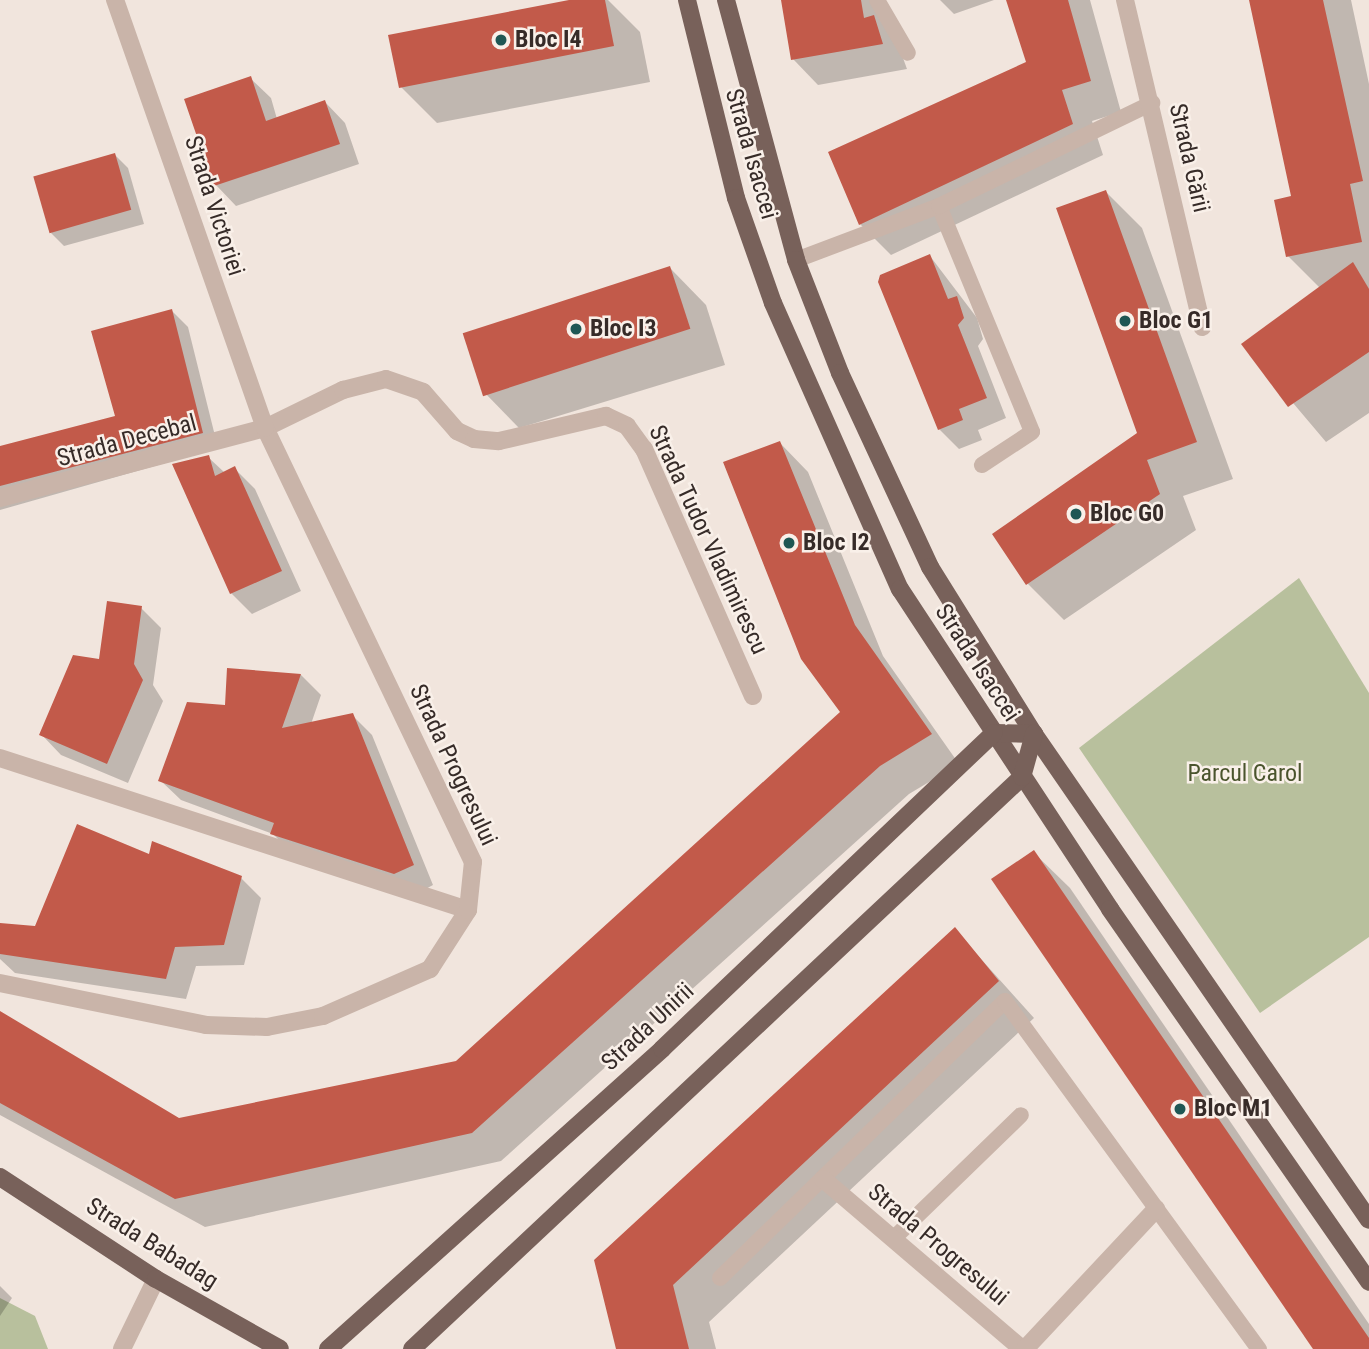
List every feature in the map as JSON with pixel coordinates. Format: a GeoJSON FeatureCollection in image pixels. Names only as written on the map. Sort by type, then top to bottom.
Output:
{"type":"FeatureCollection","features":[{"type":"Feature","properties":{"kind":"main road","name":"Strada Isaccei"},"geometry":{"type":"LineString","coordinates":[[687,0],[736,198],[806,387],[900,589],[1022,777],[1369,1282]]}},
{"type":"Feature","properties":{"kind":"main road","name":"Strada Isaccei"},"geometry":{"type":"LineString","coordinates":[[726,0],[796,260],[840,373],[930,567],[1034,734],[1369,1220]]}},
{"type":"Feature","properties":{"kind":"main road"},"geometry":{"type":"LineString","coordinates":[[412,1349],[1022,777],[1034,734],[994,733]]}},
{"type":"Feature","properties":{"kind":"main road","name":"Strada Unirii"},"geometry":{"type":"LineString","coordinates":[[328,1349],[662,1049],[994,733]]}},
{"type":"Feature","properties":{"kind":"main road","name":"Strada Babadag"},"geometry":{"type":"LineString","coordinates":[[0,1177],[156,1279],[280,1349]]}},
{"type":"Feature","properties":{"kind":"street","name":"Strada Victoriei"},"geometry":{"type":"LineString","coordinates":[[115,0],[265,428]]}},
{"type":"Feature","properties":{"kind":"street","name":"Strada Gării"},"geometry":{"type":"LineString","coordinates":[[1125,0],[1152,103],[1202,327]]}},
{"type":"Feature","properties":{"kind":"street","name":"Strada Tudor Vladimirescu"},"geometry":{"type":"LineString","coordinates":[[265,428],[343,390],[386,379],[423,392],[457,432],[474,439],[499,441],[606,416],[627,426],[644,449],[753,695]]}},
{"type":"Feature","properties":{"kind":"street","name":"Strada Decebal"},"geometry":{"type":"LineString","coordinates":[[0,498],[265,428]]}},
{"type":"Feature","properties":{"kind":"street","name":"Strada Progresului"},"geometry":{"type":"LineString","coordinates":[[265,428],[473,862],[468,910]]}},
{"type":"Feature","properties":{"kind":"street"},"geometry":{"type":"LineString","coordinates":[[0,758],[468,910],[430,969],[323,1016],[267,1027],[206,1025],[0,983]]}},
{"type":"Feature","properties":{"kind":"street","name":"Strada Progresului"},"geometry":{"type":"LineString","coordinates":[[822,1179],[1024,1349]]}},
{"type":"Feature","properties":{"kind":"street"},"geometry":{"type":"LineString","coordinates":[[1024,1349],[1156,1209]]}},
{"type":"Feature","properties":{"kind":"street"},"geometry":{"type":"LineString","coordinates":[[122,1349],[156,1279]]}},
{"type":"Feature","properties":{"kind":"lane"},"geometry":{"type":"LineString","coordinates":[[877,0],[908,53]]}},
{"type":"Feature","properties":{"kind":"lane"},"geometry":{"type":"LineString","coordinates":[[796,260],[939,206],[1152,103]]}},
{"type":"Feature","properties":{"kind":"lane"},"geometry":{"type":"LineString","coordinates":[[939,206],[1032,432],[982,465]]}},
{"type":"Feature","properties":{"kind":"lane"},"geometry":{"type":"LineString","coordinates":[[720,1278],[1005,1001],[1259,1349]]}},
{"type":"Feature","properties":{"kind":"lane"},"geometry":{"type":"LineString","coordinates":[[893,1239],[1021,1115]]}},
{"type":"Feature","properties":{"kind":"green space","name":"Parcul Carol"},"geometry":{"type":"Polygon","coordinates":[[[1299,578],[1369,693],[1369,937],[1260,1013],[1079,748],[1299,578]]]}},
{"type":"Feature","properties":{"kind":"green space"},"geometry":{"type":"Polygon","coordinates":[[[0,1298],[35,1316],[48,1349],[0,1349],[0,1298]]]}},
{"type":"Feature","properties":{"kind":"building","name":"Bloc I4"},"geometry":{"type":"Polygon","coordinates":[[[569,0],[605,0],[614,46],[399,88],[388,35],[569,0]]]}},
{"type":"Feature","properties":{"kind":"building"},"geometry":{"type":"Polygon","coordinates":[[[781,0],[861,0],[864,18],[874,15],[883,44],[791,60],[781,0]]]}},
{"type":"Feature","properties":{"kind":"building"},"geometry":{"type":"Polygon","coordinates":[[[1006,0],[1068,0],[1091,81],[1062,90],[1073,124],[859,225],[828,152],[1026,62],[1006,0]]]}},
{"type":"Feature","properties":{"kind":"building"},"geometry":{"type":"Polygon","coordinates":[[[1249,0],[1323,0],[1363,181],[1350,184],[1362,242],[1286,257],[1274,200],[1291,196],[1249,0]]]}},
{"type":"Feature","properties":{"kind":"building"},"geometry":{"type":"Polygon","coordinates":[[[251,76],[266,121],[325,100],[340,144],[214,186],[184,99],[251,76]]]}},
{"type":"Feature","properties":{"kind":"building"},"geometry":{"type":"Polygon","coordinates":[[[115,153],[131,210],[50,233],[33,176],[115,153]]]}},
{"type":"Feature","properties":{"kind":"building"},"geometry":{"type":"Polygon","coordinates":[[[1106,190],[1197,442],[1147,460],[1160,494],[1026,585],[992,534],[1137,433],[1056,208],[1106,190]]]}},
{"type":"Feature","properties":{"kind":"building"},"geometry":{"type":"Polygon","coordinates":[[[930,254],[948,299],[957,296],[964,318],[958,325],[987,398],[959,409],[963,420],[938,430],[878,282],[880,275],[930,254]]]}},
{"type":"Feature","properties":{"kind":"building"},"geometry":{"type":"Polygon","coordinates":[[[1353,262],[1369,289],[1369,352],[1288,407],[1241,344],[1353,262]]]}},
{"type":"Feature","properties":{"kind":"building","name":"Bloc I3"},"geometry":{"type":"Polygon","coordinates":[[[670,266],[690,329],[483,396],[463,333],[670,266]]]}},
{"type":"Feature","properties":{"kind":"building"},"geometry":{"type":"Polygon","coordinates":[[[172,309],[203,433],[0,486],[0,446],[115,416],[91,331],[172,309]]]}},
{"type":"Feature","properties":{"kind":"building"},"geometry":{"type":"Polygon","coordinates":[[[780,441],[855,625],[932,734],[880,766],[472,1133],[175,1199],[0,1103],[0,1011],[179,1118],[456,1061],[840,712],[801,659],[723,462],[780,441]]]}},
{"type":"Feature","properties":{"kind":"building"},"geometry":{"type":"Polygon","coordinates":[[[209,455],[215,476],[235,466],[282,571],[230,594],[172,464],[209,455]]]}},
{"type":"Feature","properties":{"kind":"building"},"geometry":{"type":"Polygon","coordinates":[[[107,601],[142,606],[134,664],[143,680],[107,764],[39,735],[73,655],[99,659],[107,601]]]}},
{"type":"Feature","properties":{"kind":"building"},"geometry":{"type":"Polygon","coordinates":[[[227,668],[301,674],[282,728],[353,713],[414,865],[394,874],[270,834],[274,823],[158,781],[187,702],[225,705],[227,668]]]}},
{"type":"Feature","properties":{"kind":"building"},"geometry":{"type":"Polygon","coordinates":[[[77,824],[149,854],[152,841],[242,876],[224,945],[175,947],[166,979],[0,954],[0,923],[35,926],[77,824]]]}},
{"type":"Feature","properties":{"kind":"building","name":"Bloc M1"},"geometry":{"type":"Polygon","coordinates":[[[1034,850],[1369,1338],[1369,1349],[1313,1349],[991,879],[1034,850]]]}},
{"type":"Feature","properties":{"kind":"building"},"geometry":{"type":"Polygon","coordinates":[[[955,927],[999,981],[673,1285],[689,1349],[616,1349],[594,1260],[955,927]]]}},
{"type":"Feature","properties":{"kind":"place","name":"Bloc I4"},"geometry":{"type":"Point","coordinates":[501,40]}},
{"type":"Feature","properties":{"kind":"place","name":"Bloc G1"},"geometry":{"type":"Point","coordinates":[1125,321]}},
{"type":"Feature","properties":{"kind":"place","name":"Bloc I3"},"geometry":{"type":"Point","coordinates":[576,329]}},
{"type":"Feature","properties":{"kind":"place","name":"Bloc G0"},"geometry":{"type":"Point","coordinates":[1076,514]}},
{"type":"Feature","properties":{"kind":"place","name":"Bloc I2"},"geometry":{"type":"Point","coordinates":[789,543]}},
{"type":"Feature","properties":{"kind":"place","name":"Bloc M1"},"geometry":{"type":"Point","coordinates":[1180,1109]}}]}
